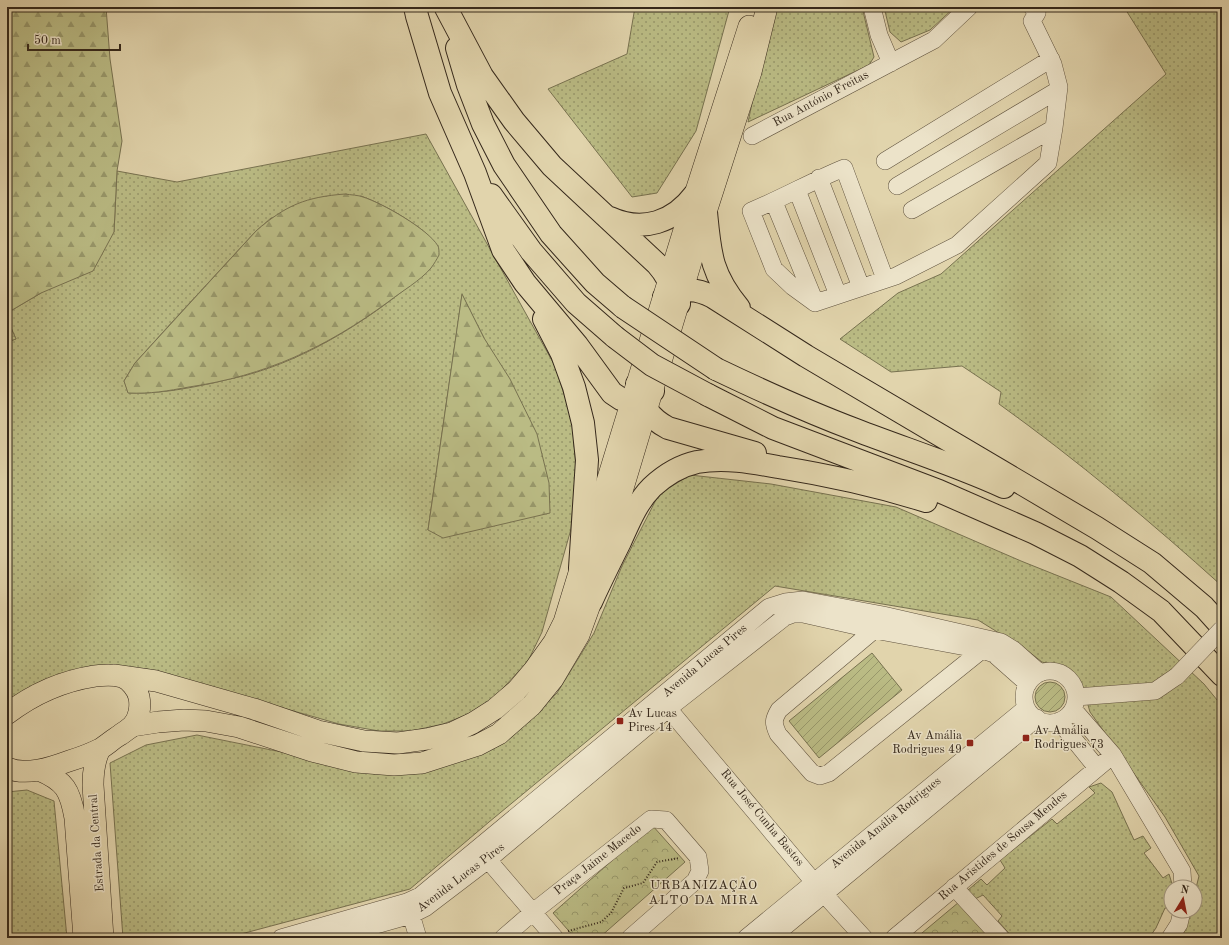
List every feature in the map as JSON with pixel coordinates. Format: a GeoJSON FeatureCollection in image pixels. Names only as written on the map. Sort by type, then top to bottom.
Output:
{"type":"FeatureCollection","features":[{"type":"Feature","properties":{"kind":"highway"},"geometry":{"type":"LineString","coordinates":[[416,7],[417,16],[440,94],[475,173],[503,250],[526,283],[577,345],[612,393],[621,399],[642,397],[654,419],[668,428],[813,472]]}},
{"type":"Feature","properties":{"kind":"highway"},"geometry":{"type":"LineString","coordinates":[[446,8],[482,76],[514,121],[552,166],[658,264],[664,271],[674,293],[693,290],[707,294],[820,364],[1097,528],[1152,563],[1204,607],[1222,628]]}},
{"type":"Feature","properties":{"kind":"highway"},"geometry":{"type":"LineString","coordinates":[[446,8],[468,85],[483,124],[504,165],[551,234],[595,283],[623,308],[716,369],[855,430],[982,477],[1097,528]]}},
{"type":"Feature","properties":{"kind":"highway"},"geometry":{"type":"LineString","coordinates":[[475,173],[531,251],[576,303],[615,337],[652,365],[773,428],[939,491],[1035,533],[1080,556],[1121,582],[1161,611],[1222,675]]}},
{"type":"Feature","properties":{"kind":"highway"},"geometry":{"type":"LineString","coordinates":[[607,216],[628,224],[639,225],[656,223],[671,217],[680,211],[701,203],[709,246],[716,271],[722,285],[743,312],[758,325]]}},
{"type":"Feature","properties":{"kind":"highway"},"geometry":{"type":"LineString","coordinates":[[526,283],[562,354],[574,387],[583,424],[587,460],[580,568]]}},
{"type":"Feature","properties":{"kind":"highway"},"geometry":{"type":"LineString","coordinates":[[591,602],[638,505],[651,488],[670,473],[695,463],[723,460],[748,462],[813,472],[889,490],[1035,533]]}},
{"type":"Feature","properties":{"kind":"main road"},"geometry":{"type":"LineString","coordinates":[[7,714],[27,699],[63,683],[86,678],[114,675],[156,681],[254,709],[318,731],[364,741],[398,743],[427,739],[452,733],[473,723],[495,709],[517,690],[534,670],[554,642],[564,622],[580,568],[642,397],[701,203],[755,7]]}},
{"type":"Feature","properties":{"kind":"main road"},"geometry":{"type":"LineString","coordinates":[[701,203],[751,72],[767,7]]}},
{"type":"Feature","properties":{"kind":"main road"},"geometry":{"type":"LineString","coordinates":[[7,768],[14,771],[39,770],[61,764],[100,749],[132,726],[184,720],[206,721],[239,727],[312,751],[356,762],[394,765],[422,764],[478,745],[498,734],[532,705],[553,679],[579,635],[591,602],[611,528],[642,397]]}},
{"type":"Feature","properties":{"kind":"main road"},"geometry":{"type":"LineString","coordinates":[[114,675],[128,680],[136,689],[138,694],[140,708],[132,726]]}},
{"type":"Feature","properties":{"kind":"main road","name":"Estrada da Central"},"geometry":{"type":"LineString","coordinates":[[100,749],[93,768],[93,785],[104,938]]}},
{"type":"Feature","properties":{"kind":"main road","name":"Estrada da Central"},"geometry":{"type":"LineString","coordinates":[[39,770],[59,780],[66,789],[72,802],[75,818],[84,938]]}},
{"type":"Feature","properties":{"kind":"street"},"geometry":{"type":"LineString","coordinates":[[872,7],[879,35],[891,62]]}},
{"type":"Feature","properties":{"kind":"street","name":"Rua António Freitas"},"geometry":{"type":"LineString","coordinates":[[752,136],[934,40],[969,7]]}},
{"type":"Feature","properties":{"kind":"street"},"geometry":{"type":"LineString","coordinates":[[815,303],[896,276],[950,248],[963,240],[1048,163],[1058,90],[1051,59],[1032,21],[1037,13],[1032,7]]}},
{"type":"Feature","properties":{"kind":"street"},"geometry":{"type":"LineString","coordinates":[[885,161],[1051,59]]}},
{"type":"Feature","properties":{"kind":"street"},"geometry":{"type":"LineString","coordinates":[[897,186],[1058,90]]}},
{"type":"Feature","properties":{"kind":"street"},"geometry":{"type":"LineString","coordinates":[[912,210],[1054,128]]}},
{"type":"Feature","properties":{"kind":"street"},"geometry":{"type":"LineString","coordinates":[[815,303],[793,287],[774,269],[751,211],[774,202],[820,178],[844,168],[885,279]]}},
{"type":"Feature","properties":{"kind":"street"},"geometry":{"type":"LineString","coordinates":[[820,178],[861,287]]}},
{"type":"Feature","properties":{"kind":"street"},"geometry":{"type":"LineString","coordinates":[[797,190],[838,295]]}},
{"type":"Feature","properties":{"kind":"street"},"geometry":{"type":"LineString","coordinates":[[774,202],[815,303]]}},
{"type":"Feature","properties":{"kind":"street","name":"Avenida Lucas Pires"},"geometry":{"type":"LineString","coordinates":[[281,938],[338,933],[409,908],[420,896],[484,854],[664,703],[769,606],[803,600],[883,615],[1001,642],[1014,650],[1034,679]]}},
{"type":"Feature","properties":{"kind":"street","name":"Avenida Lucas Pires"},"geometry":{"type":"LineString","coordinates":[[664,703],[784,617],[793,614],[803,614],[874,630],[982,650],[994,654],[1034,679]]}},
{"type":"Feature","properties":{"kind":"street"},"geometry":{"type":"LineString","coordinates":[[883,615],[874,630],[779,710],[774,719],[778,734],[812,773],[820,776],[829,774],[982,650]]}},
{"type":"Feature","properties":{"kind":"street"},"geometry":{"type":"LineString","coordinates":[[1075,703],[1155,691],[1177,676],[1222,628]]}},
{"type":"Feature","properties":{"kind":"street"},"geometry":{"type":"LineString","coordinates":[[1048,671],[1057,672],[1065,676],[1071,682],[1075,689],[1075,703],[1068,716],[1059,721],[1047,722],[1032,713],[1024,697],[1034,679],[1048,671]]}},
{"type":"Feature","properties":{"kind":"street","name":"Rua José Cunha Bastos"},"geometry":{"type":"LineString","coordinates":[[664,703],[819,888],[864,938]]}},
{"type":"Feature","properties":{"kind":"street"},"geometry":{"type":"LineString","coordinates":[[1075,703],[1113,755],[1182,871],[1183,879]]}},
{"type":"Feature","properties":{"kind":"street","name":"Avenida Amália Rodrigues"},"geometry":{"type":"LineString","coordinates":[[746,938],[819,888],[1032,713]]}},
{"type":"Feature","properties":{"kind":"street"},"geometry":{"type":"LineString","coordinates":[[1059,721],[1097,768]]}},
{"type":"Feature","properties":{"kind":"street","name":"Rua Aristides de Sousa Mendes"},"geometry":{"type":"LineString","coordinates":[[894,938],[1113,755]]}},
{"type":"Feature","properties":{"kind":"street","name":"Praça Jaime Macedo"},"geometry":{"type":"LineString","coordinates":[[504,938],[532,912],[651,819],[666,820],[698,857],[700,871],[695,881],[630,938]]}},
{"type":"Feature","properties":{"kind":"street"},"geometry":{"type":"LineString","coordinates":[[484,854],[532,912],[562,934]]}},
{"type":"Feature","properties":{"kind":"street"},"geometry":{"type":"LineString","coordinates":[[954,887],[1002,938]]}},
{"type":"Feature","properties":{"kind":"street","name":"Avenida Amália Rodrigues"},"geometry":{"type":"LineString","coordinates":[[771,938],[819,888]]}},
{"type":"Feature","properties":{"kind":"street"},"geometry":{"type":"LineString","coordinates":[[409,908],[418,938]]}},
{"type":"Feature","properties":{"kind":"street"},"geometry":{"type":"LineString","coordinates":[[1170,938],[1179,924],[1180,919]]}},
{"type":"Feature","properties":{"kind":"path"},"geometry":{"type":"LineString","coordinates":[[562,934],[601,922],[611,913],[624,888],[643,883],[657,862],[680,857],[691,849]]}},
{"type":"Feature","properties":{"kind":"green space"},"geometry":{"type":"Polygon","coordinates":[[[7,7],[106,7],[110,59],[122,141],[117,171],[114,232],[93,271],[41,293],[7,313],[7,7]]]}},
{"type":"Feature","properties":{"kind":"green space"},"geometry":{"type":"Polygon","coordinates":[[[635,7],[730,7],[696,131],[657,193],[632,197],[548,89],[627,54],[635,7]]]}},
{"type":"Feature","properties":{"kind":"green space"},"geometry":{"type":"Polygon","coordinates":[[[773,7],[862,7],[874,57],[869,65],[748,122],[773,7]]]}},
{"type":"Feature","properties":{"kind":"green space"},"geometry":{"type":"Polygon","coordinates":[[[884,7],[955,7],[930,30],[901,42],[890,32],[884,7]]]}},
{"type":"Feature","properties":{"kind":"green space"},"geometry":{"type":"Polygon","coordinates":[[[1124,7],[1222,7],[1222,586],[1113,492],[1057,447],[999,404],[1001,392],[962,366],[891,372],[840,339],[898,293],[941,274],[1166,74],[1124,7]]]}},
{"type":"Feature","properties":{"kind":"green space"},"geometry":{"type":"Polygon","coordinates":[[[426,134],[555,366],[572,419],[576,468],[571,529],[542,632],[528,661],[495,697],[471,713],[443,724],[411,731],[379,731],[339,724],[147,669],[104,667],[7,704],[7,342],[16,339],[7,319],[7,313],[41,293],[114,232],[117,171],[177,182],[426,134]],[[361,196],[271,218],[256,231],[135,363],[124,381],[129,393],[171,391],[213,383],[257,372],[280,364],[326,342],[371,315],[430,268],[427,234],[396,212],[361,196]],[[462,295],[428,530],[484,338],[462,295]]]}},
{"type":"Feature","properties":{"kind":"green space"},"geometry":{"type":"Polygon","coordinates":[[[345,194],[361,196],[381,205],[404,217],[433,239],[439,248],[439,255],[427,273],[342,333],[294,357],[269,367],[217,382],[159,392],[128,393],[124,381],[135,363],[256,231],[277,215],[297,204],[319,197],[345,194]]]}},
{"type":"Feature","properties":{"kind":"green space"},"geometry":{"type":"Polygon","coordinates":[[[462,294],[484,338],[510,379],[537,434],[549,483],[550,513],[443,538],[428,530],[462,294]]]}},
{"type":"Feature","properties":{"kind":"green space"},"geometry":{"type":"Polygon","coordinates":[[[7,319],[16,339],[7,342],[7,319]]]}},
{"type":"Feature","properties":{"kind":"green space"},"geometry":{"type":"Polygon","coordinates":[[[690,475],[771,484],[896,507],[1021,561],[1111,597],[1204,684],[1222,706],[1222,938],[1182,938],[1188,919],[1203,919],[1203,879],[1198,879],[1199,876],[1165,817],[1090,712],[1082,684],[1071,670],[1042,662],[1028,651],[978,620],[775,586],[410,889],[226,938],[123,938],[110,763],[146,745],[197,735],[351,766],[391,771],[524,724],[557,693],[594,633],[622,566],[659,494],[690,475]]]}},
{"type":"Feature","properties":{"kind":"green space"},"geometry":{"type":"Polygon","coordinates":[[[872,653],[902,690],[819,758],[789,721],[872,653]]]}},
{"type":"Feature","properties":{"kind":"green space"},"geometry":{"type":"Polygon","coordinates":[[[1050,682],[1061,686],[1065,697],[1061,708],[1050,712],[1039,708],[1035,697],[1039,686],[1050,682]]]}},
{"type":"Feature","properties":{"kind":"green space"},"geometry":{"type":"Polygon","coordinates":[[[1101,783],[1112,792],[1134,840],[1143,836],[1151,848],[1144,853],[1163,878],[1169,874],[1171,879],[1163,879],[1163,912],[1156,928],[1149,938],[1013,938],[998,921],[1002,916],[983,895],[975,899],[968,890],[981,879],[987,885],[1005,868],[1000,860],[1052,819],[1057,824],[1095,793],[1089,787],[1101,783]]]}},
{"type":"Feature","properties":{"kind":"green space"},"geometry":{"type":"Polygon","coordinates":[[[27,790],[54,801],[67,938],[7,938],[7,792],[27,790]]]}},
{"type":"Feature","properties":{"kind":"green space"},"geometry":{"type":"Polygon","coordinates":[[[652,825],[685,862],[599,938],[575,938],[553,913],[652,825]]]}},
{"type":"Feature","properties":{"kind":"green space"},"geometry":{"type":"Polygon","coordinates":[[[959,902],[993,938],[916,938],[959,902]]]}},
{"type":"Feature","properties":{"kind":"place","name":"Av Lucas Pires 14"},"geometry":{"type":"Point","coordinates":[620,721]}},
{"type":"Feature","properties":{"kind":"place","name":"Av Amália Rodrigues 73"},"geometry":{"type":"Point","coordinates":[1026,738]}},
{"type":"Feature","properties":{"kind":"place","name":"Av Amália Rodrigues 49"},"geometry":{"type":"Point","coordinates":[970,743]}},
{"type":"Feature","properties":{"kind":"district","name":"URBANIZAÇÃO ALTO DA MIRA"},"geometry":{"type":"Point","coordinates":[704,892]}}]}
